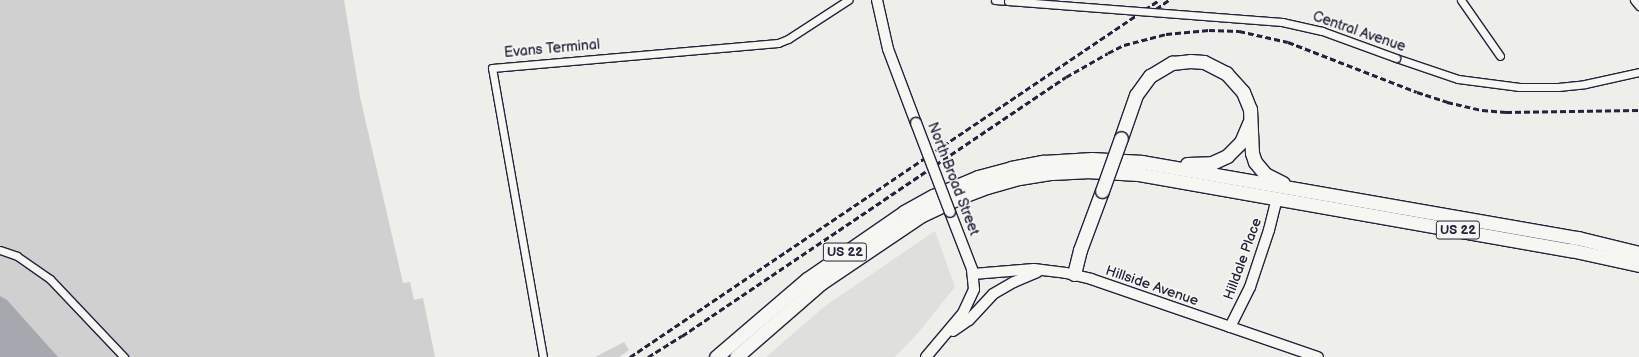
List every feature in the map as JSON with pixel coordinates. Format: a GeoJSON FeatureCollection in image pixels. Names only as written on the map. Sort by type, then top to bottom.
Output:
{"type":"FeatureCollection","features":[{"type":"Feature","properties":{"kind":"highway"},"geometry":{"type":"LineString","coordinates":[[1074,274],[1080,250],[1133,101],[1146,80],[1167,65],[1185,61],[1196,61],[1221,69],[1230,76],[1246,97],[1250,109],[1252,153],[1258,167],[1265,174],[1293,189]]}},
{"type":"Feature","properties":{"kind":"highway"},"geometry":{"type":"LineString","coordinates":[[1142,162],[1198,164],[1217,161],[1227,156],[1238,146],[1250,120]]}},
{"type":"Feature","properties":{"kind":"highway","name":"US 22"},"geometry":{"type":"LineString","coordinates":[[716,357],[807,279],[895,218],[948,190],[992,173],[1043,162],[1097,159],[1142,162],[1578,238],[1639,253]]}},
{"type":"Feature","properties":{"kind":"highway","name":"US 22"},"geometry":{"type":"LineString","coordinates":[[736,357],[821,283],[893,233],[945,203],[971,192],[1003,182],[1052,173],[1108,171],[1138,174],[1571,250],[1639,265]]}},
{"type":"Feature","properties":{"kind":"main road","name":"North Broad Street"},"geometry":{"type":"LineString","coordinates":[[877,0],[888,49],[973,274],[974,289],[969,303],[945,336],[927,357]]}},
{"type":"Feature","properties":{"kind":"main road","name":"Hilldale Place"},"geometry":{"type":"LineString","coordinates":[[1230,327],[1250,287],[1271,223],[1277,198]]}},
{"type":"Feature","properties":{"kind":"main road","name":"Hillside Avenue"},"geometry":{"type":"LineString","coordinates":[[973,274],[1045,270],[1074,274],[1318,357]]}},
{"type":"Feature","properties":{"kind":"main road"},"geometry":{"type":"LineString","coordinates":[[945,336],[969,320],[993,294],[1014,282],[1045,270]]}},
{"type":"Feature","properties":{"kind":"street","name":"Evans Terminal"},"geometry":{"type":"LineString","coordinates":[[543,357],[492,68],[778,43],[788,39],[848,0]]}},
{"type":"Feature","properties":{"kind":"street","name":"Central Avenue"},"geometry":{"type":"LineString","coordinates":[[995,0],[1282,22],[1322,31],[1458,79],[1519,87],[1558,87],[1585,84],[1639,72]]}},
{"type":"Feature","properties":{"kind":"street"},"geometry":{"type":"LineString","coordinates":[[1461,0],[1500,56]]}},
{"type":"Feature","properties":{"kind":"street"},"geometry":{"type":"LineString","coordinates":[[1634,0],[1639,6]]}},
{"type":"Feature","properties":{"kind":"street"},"geometry":{"type":"LineString","coordinates":[[0,250],[17,256],[50,279],[124,357]]}},
{"type":"Feature","properties":{"kind":"shaded area"},"geometry":{"type":"Polygon","coordinates":[[[0,0],[344,0],[360,97],[403,283],[410,282],[414,300],[423,298],[435,357],[0,357],[0,0]]]}},
{"type":"Feature","properties":{"kind":"shaded area"},"geometry":{"type":"Polygon","coordinates":[[[935,231],[955,287],[918,333],[895,357],[766,357],[825,306],[935,231]]]}},
{"type":"Feature","properties":{"kind":"shaded area"},"geometry":{"type":"Polygon","coordinates":[[[0,296],[7,300],[58,357],[0,357],[0,296]]]}},
{"type":"Feature","properties":{"kind":"shaded area"},"geometry":{"type":"Polygon","coordinates":[[[624,342],[629,350],[619,357],[595,357],[624,342]]]}},
{"type":"Feature","properties":{"kind":"railway"},"geometry":{"type":"LineString","coordinates":[[630,357],[1159,0]]}},
{"type":"Feature","properties":{"kind":"railway"},"geometry":{"type":"LineString","coordinates":[[1156,9],[1169,0]]}},
{"type":"Feature","properties":{"kind":"railway"},"geometry":{"type":"LineString","coordinates":[[648,357],[682,336],[1066,77],[1124,45],[1166,34],[1209,30],[1239,31],[1288,42],[1417,92],[1447,102],[1482,110],[1506,112],[1639,110]]}}]}
